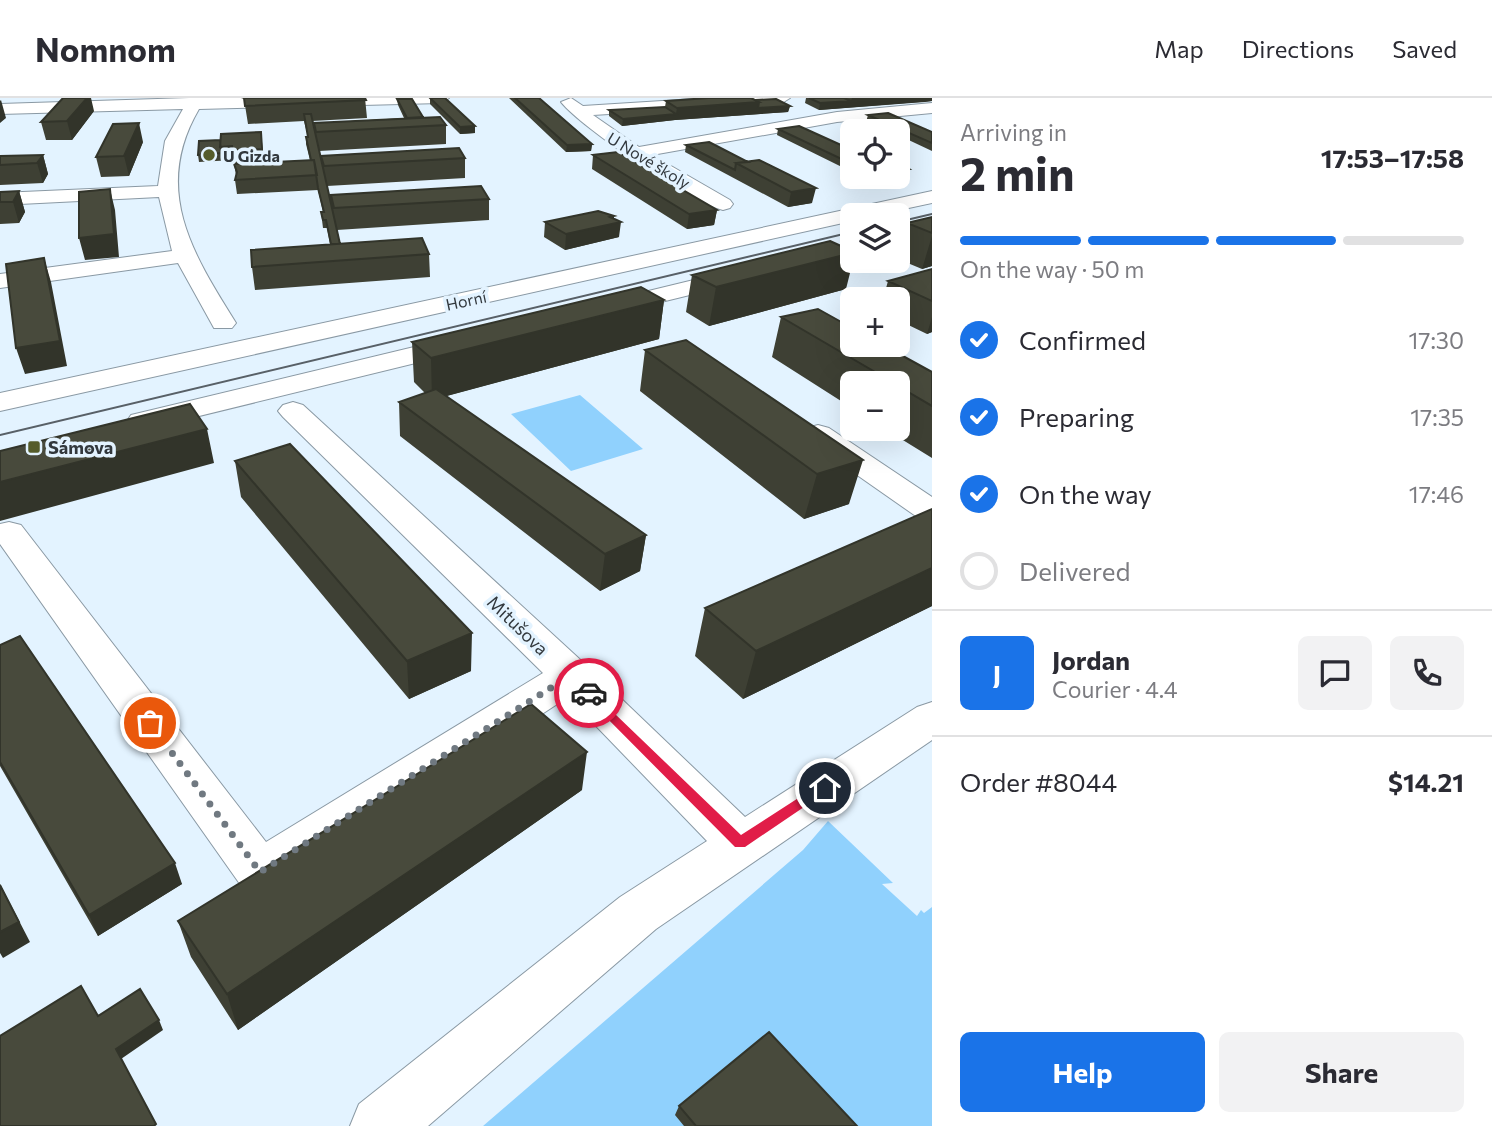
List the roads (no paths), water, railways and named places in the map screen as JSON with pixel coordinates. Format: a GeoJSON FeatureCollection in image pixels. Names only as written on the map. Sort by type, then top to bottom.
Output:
{"type":"FeatureCollection","features":[{"type":"Feature","properties":{"kind":"street"},"geometry":{"type":"LineString","coordinates":[[0,110],[195,102],[442,98]]}},
{"type":"Feature","properties":{"kind":"street","name":"U Nové školy"},"geometry":{"type":"LineString","coordinates":[[564,98],[634,153],[723,204]]}},
{"type":"Feature","properties":{"kind":"street","name":"U Nové školy"},"geometry":{"type":"LineString","coordinates":[[578,111],[782,98]]}},
{"type":"Feature","properties":{"kind":"street"},"geometry":{"type":"LineString","coordinates":[[195,102],[174,141],[165,191],[183,256],[223,323]]}},
{"type":"Feature","properties":{"kind":"street"},"geometry":{"type":"LineString","coordinates":[[634,153],[824,119],[932,108]]}},
{"type":"Feature","properties":{"kind":"street"},"geometry":{"type":"LineString","coordinates":[[0,198],[165,191]]}},
{"type":"Feature","properties":{"kind":"street","name":"Horní"},"geometry":{"type":"LineString","coordinates":[[0,402],[932,197]]}},
{"type":"Feature","properties":{"kind":"street"},"geometry":{"type":"LineString","coordinates":[[910,234],[932,229]]}},
{"type":"Feature","properties":{"kind":"street"},"geometry":{"type":"LineString","coordinates":[[0,281],[183,256]]}},
{"type":"Feature","properties":{"kind":"street"},"geometry":{"type":"LineString","coordinates":[[581,315],[757,271]]}},
{"type":"Feature","properties":{"kind":"street"},"geometry":{"type":"LineString","coordinates":[[115,428],[487,338]]}},
{"type":"Feature","properties":{"kind":"street","name":"Mitušova"},"geometry":{"type":"LineString","coordinates":[[293,411],[571,675],[740,843]]}},
{"type":"Feature","properties":{"kind":"street"},"geometry":{"type":"LineString","coordinates":[[790,415],[932,512]]}},
{"type":"Feature","properties":{"kind":"street"},"geometry":{"type":"LineString","coordinates":[[9,532],[260,872],[571,675]]}},
{"type":"Feature","properties":{"kind":"street"},"geometry":{"type":"LineString","coordinates":[[380,1126],[638,913],[932,718]]}},
{"type":"Feature","properties":{"kind":"tram line"},"geometry":{"type":"LineString","coordinates":[[910,219],[932,214]]}},
{"type":"Feature","properties":{"kind":"tram line"},"geometry":{"type":"LineString","coordinates":[[0,435],[840,235]]}},
{"type":"Feature","properties":{"kind":"place","name":"U Gizda"},"geometry":{"type":"Point","coordinates":[209,155]}},
{"type":"Feature","properties":{"kind":"place","name":"Sámova"},"geometry":{"type":"Point","coordinates":[34,447]}}]}
